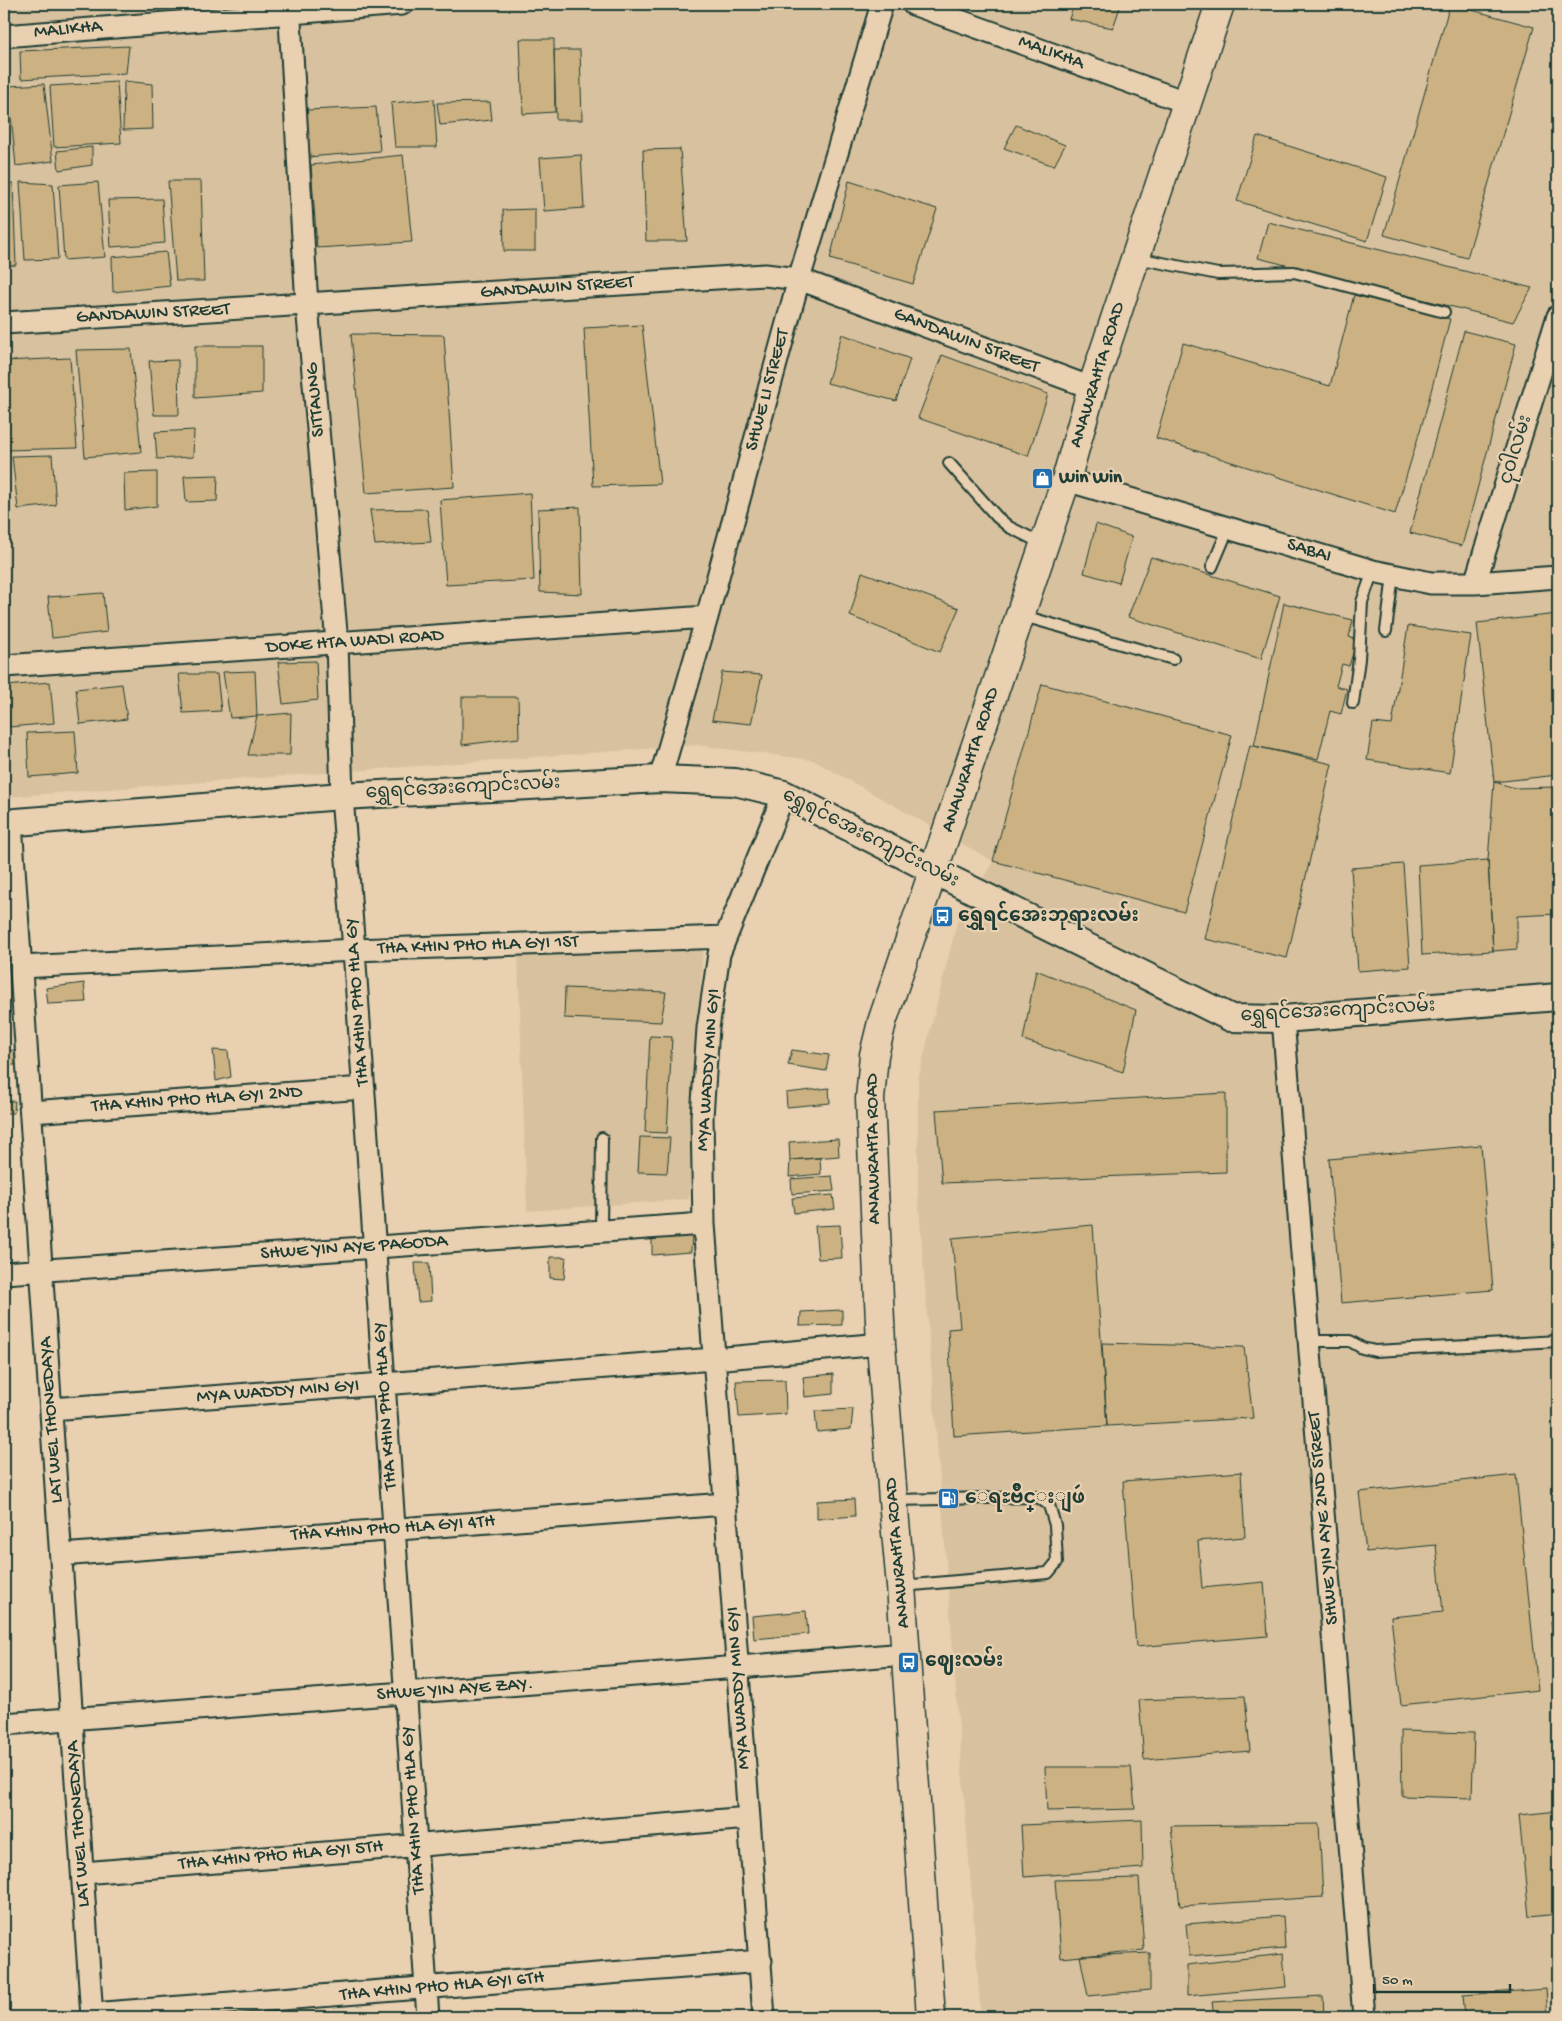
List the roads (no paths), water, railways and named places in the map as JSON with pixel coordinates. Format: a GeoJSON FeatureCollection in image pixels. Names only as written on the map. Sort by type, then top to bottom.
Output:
{"type":"FeatureCollection","features":[{"type":"Feature","properties":{"kind":"main road","name":"ANAWRAHTA ROAD"},"geometry":{"type":"LineString","coordinates":[[931,2017],[902,1586],[892,1500],[881,1344],[870,1099],[874,1055],[882,1022],[1066,480],[1092,388],[1220,4]]}},
{"type":"Feature","properties":{"kind":"street","name":"MALIKHA"},"geometry":{"type":"LineString","coordinates":[[4,36],[289,8],[402,4]]}},
{"type":"Feature","properties":{"kind":"street","name":"SHWE LI STREET"},"geometry":{"type":"LineString","coordinates":[[660,779],[707,617],[799,279],[882,4]]}},
{"type":"Feature","properties":{"kind":"street","name":"MALIKHA"},"geometry":{"type":"LineString","coordinates":[[913,4],[1188,103]]}},
{"type":"Feature","properties":{"kind":"street","name":"SITTAUNG"},"geometry":{"type":"LineString","coordinates":[[289,8],[307,305],[337,643],[342,796]]}},
{"type":"Feature","properties":{"kind":"street","name":"GANDAWIN STREET"},"geometry":{"type":"LineString","coordinates":[[4,323],[307,305],[765,274],[799,279],[1092,388]]}},
{"type":"Feature","properties":{"kind":"street","name":"ငုဝါလမ်း"},"geometry":{"type":"LineString","coordinates":[[1476,583],[1558,316]]}},
{"type":"Feature","properties":{"kind":"street","name":"SABAI"},"geometry":{"type":"LineString","coordinates":[[1066,480],[1383,573],[1431,583],[1476,583],[1558,577]]}},
{"type":"Feature","properties":{"kind":"street","name":"DOKE HTA WADI ROAD"},"geometry":{"type":"LineString","coordinates":[[4,666],[707,617]]}},
{"type":"Feature","properties":{"kind":"street","name":"ရွှေရင်အေးကျောင်းလမ်း"},"geometry":{"type":"LineString","coordinates":[[7,823],[342,796],[660,779],[735,782],[784,794],[934,871],[1231,1018],[1283,1018],[1558,997]]}},
{"type":"Feature","properties":{"kind":"street","name":"MYA WADDY MIN GYI"},"geometry":{"type":"LineString","coordinates":[[764,2017],[704,1224],[702,1117],[708,1028],[719,954],[784,794]]}},
{"type":"Feature","properties":{"kind":"street","name":"THA KHIN PHO HLA GY"},"geometry":{"type":"LineString","coordinates":[[342,796],[385,1384],[428,2017]]}},
{"type":"Feature","properties":{"kind":"street","name":"LAT WEL THONEDAYA"},"geometry":{"type":"LineString","coordinates":[[7,823],[21,967],[92,2016]]}},
{"type":"Feature","properties":{"kind":"street","name":"THA KHIN PHO HLA GYI 1ST"},"geometry":{"type":"LineString","coordinates":[[21,967],[354,950],[726,937]]}},
{"type":"Feature","properties":{"kind":"street","name":"SHWE YIN AYE 2ND STREET"},"geometry":{"type":"LineString","coordinates":[[1283,1018],[1364,2017]]}},
{"type":"Feature","properties":{"kind":"street","name":"THA KHIN PHO HLA GYI 2ND"},"geometry":{"type":"LineString","coordinates":[[31,1112],[364,1088]]}},
{"type":"Feature","properties":{"kind":"street","name":"SHWE YIN AYE PAGODA"},"geometry":{"type":"LineString","coordinates":[[4,1272],[704,1224]]}},
{"type":"Feature","properties":{"kind":"street","name":"MYA WADDY MIN GYI"},"geometry":{"type":"LineString","coordinates":[[51,1409],[714,1359],[881,1344]]}},
{"type":"Feature","properties":{"kind":"street","name":"THA KHIN PHO HLA GYI 4TH"},"geometry":{"type":"LineString","coordinates":[[61,1555],[725,1504]]}},
{"type":"Feature","properties":{"kind":"street","name":"SHWE YIN AYE ZAY."},"geometry":{"type":"LineString","coordinates":[[4,1724],[906,1654]]}},
{"type":"Feature","properties":{"kind":"street","name":"THA KHIN PHO HLA GYI 5TH"},"geometry":{"type":"LineString","coordinates":[[83,1873],[749,1818]]}},
{"type":"Feature","properties":{"kind":"street","name":"THA KHIN PHO HLA GYI 6TH"},"geometry":{"type":"LineString","coordinates":[[92,2016],[761,1961]]}},
{"type":"Feature","properties":{"kind":"lane"},"geometry":{"type":"LineString","coordinates":[[1136,258],[1218,274],[1294,272],[1444,312]]}},
{"type":"Feature","properties":{"kind":"lane"},"geometry":{"type":"LineString","coordinates":[[949,463],[997,517],[1009,527],[1044,544]]}},
{"type":"Feature","properties":{"kind":"lane"},"geometry":{"type":"LineString","coordinates":[[1212,567],[1229,528]]}},
{"type":"Feature","properties":{"kind":"lane"},"geometry":{"type":"LineString","coordinates":[[1383,573],[1386,631]]}},
{"type":"Feature","properties":{"kind":"lane"},"geometry":{"type":"LineString","coordinates":[[1353,703],[1359,660],[1362,602],[1383,573]]}},
{"type":"Feature","properties":{"kind":"lane"},"geometry":{"type":"LineString","coordinates":[[1020,615],[1173,659]]}},
{"type":"Feature","properties":{"kind":"lane"},"geometry":{"type":"LineString","coordinates":[[601,1231],[602,1138]]}},
{"type":"Feature","properties":{"kind":"lane"},"geometry":{"type":"LineString","coordinates":[[1309,1341],[1350,1341],[1362,1348],[1375,1351],[1558,1341]]}},
{"type":"Feature","properties":{"kind":"lane"},"geometry":{"type":"LineString","coordinates":[[892,1500],[1038,1497],[1048,1505],[1055,1525],[1057,1562],[1048,1573],[902,1586]]}},
{"type":"Feature","properties":{"kind":"place","name":"Win Win"},"geometry":{"type":"Point","coordinates":[1043,478]}},
{"type":"Feature","properties":{"kind":"place","name":"ရွှေရင်အေးဘုရားလမ်း"},"geometry":{"type":"Point","coordinates":[942,917]}},
{"type":"Feature","properties":{"kind":"place","name":"ေရႊဗ်ိဳင္းျဖဴ"},"geometry":{"type":"Point","coordinates":[949,1499]}},
{"type":"Feature","properties":{"kind":"place","name":"ဈေးလမ်း"},"geometry":{"type":"Point","coordinates":[909,1662]}}]}
